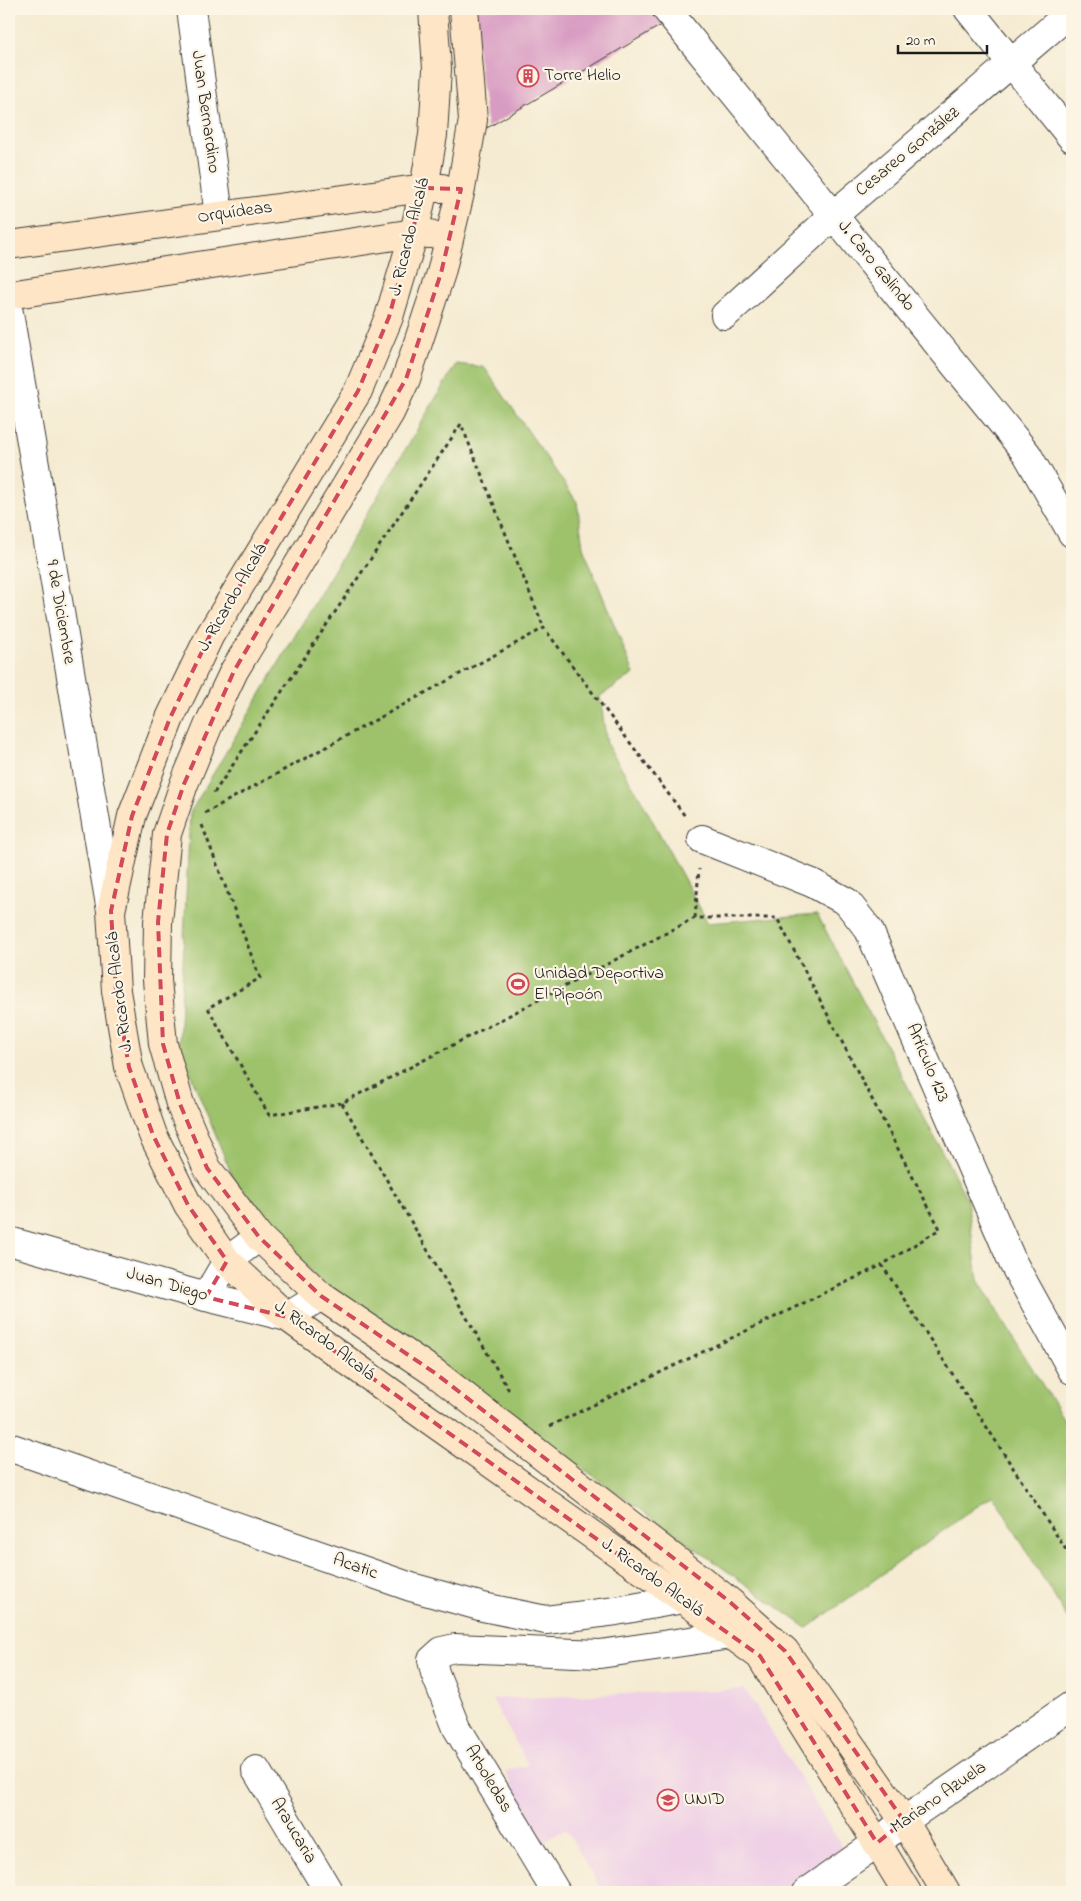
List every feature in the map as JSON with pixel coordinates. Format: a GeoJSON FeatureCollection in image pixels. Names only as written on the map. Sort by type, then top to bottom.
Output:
{"type":"FeatureCollection","features":[{"type":"Feature","properties":{"kind":"street","name":"Juan Bernardino"},"geometry":{"type":"LineString","coordinates":[[192,9],[219,215]]}},
{"type":"Feature","properties":{"kind":"street","name":"J. Ricardo Alcalá"},"geometry":{"type":"LineString","coordinates":[[433,9],[437,68],[433,135],[414,233],[389,317],[358,392],[210,635],[170,718],[132,816],[111,912],[116,991],[129,1067],[153,1135],[188,1205],[227,1261],[287,1317],[683,1599],[785,1651],[904,1821],[946,1892]]}},
{"type":"Feature","properties":{"kind":"street","name":"J. Ricardo Alcalá"},"geometry":{"type":"LineString","coordinates":[[464,9],[473,120],[461,189],[441,273],[406,380],[390,413],[234,671],[208,724],[184,784],[168,834],[158,922],[157,980],[163,1044],[180,1104],[207,1168],[259,1237],[321,1296],[435,1373],[710,1587],[744,1630],[907,1892]]}},
{"type":"Feature","properties":{"kind":"street","name":"J. Caro Galindo"},"geometry":{"type":"LineString","coordinates":[[666,9],[1028,454],[1072,533]]}},
{"type":"Feature","properties":{"kind":"street"},"geometry":{"type":"LineString","coordinates":[[968,9],[1072,138]]}},
{"type":"Feature","properties":{"kind":"street","name":"Cesareo González"},"geometry":{"type":"LineString","coordinates":[[725,315],[834,215],[1072,11]]}},
{"type":"Feature","properties":{"kind":"street","name":"Orquídeas"},"geometry":{"type":"LineString","coordinates":[[9,245],[424,188],[461,189]]}},
{"type":"Feature","properties":{"kind":"street"},"geometry":{"type":"LineString","coordinates":[[9,296],[414,233],[450,235]]}},
{"type":"Feature","properties":{"kind":"street","name":"9 de Diciembre"},"geometry":{"type":"LineString","coordinates":[[9,312],[111,912]]}},
{"type":"Feature","properties":{"kind":"street","name":"Artículo 123"},"geometry":{"type":"LineString","coordinates":[[702,839],[812,883],[847,902],[869,930],[1013,1263],[1072,1370]]}},
{"type":"Feature","properties":{"kind":"street"},"geometry":{"type":"LineString","coordinates":[[206,1296],[227,1261],[259,1237]]}},
{"type":"Feature","properties":{"kind":"street","name":"Juan Diego"},"geometry":{"type":"LineString","coordinates":[[9,1241],[287,1317]]}},
{"type":"Feature","properties":{"kind":"street"},"geometry":{"type":"LineString","coordinates":[[287,1317],[321,1296]]}},
{"type":"Feature","properties":{"kind":"street","name":"Acatic"},"geometry":{"type":"LineString","coordinates":[[9,1447],[411,1587],[483,1607],[546,1620],[616,1611],[683,1599],[710,1587]]}},
{"type":"Feature","properties":{"kind":"street","name":"Arboledas"},"geometry":{"type":"LineString","coordinates":[[556,1892],[457,1728],[435,1673],[432,1660],[442,1651],[455,1648],[600,1654],[744,1630]]}},
{"type":"Feature","properties":{"kind":"street","name":"Mariano Azuela"},"geometry":{"type":"LineString","coordinates":[[807,1892],[878,1843],[904,1821],[1072,1705]]}},
{"type":"Feature","properties":{"kind":"street","name":"Araucaria"},"geometry":{"type":"LineString","coordinates":[[256,1770],[329,1892]]}},
{"type":"Feature","properties":{"kind":"path"},"geometry":{"type":"LineString","coordinates":[[209,800],[461,424],[544,628],[702,839],[694,918]]}},
{"type":"Feature","properties":{"kind":"path"},"geometry":{"type":"LineString","coordinates":[[198,816],[544,628]]}},
{"type":"Feature","properties":{"kind":"path"},"geometry":{"type":"LineString","coordinates":[[198,816],[204,808]]}},
{"type":"Feature","properties":{"kind":"path"},"geometry":{"type":"LineString","coordinates":[[198,816],[260,978],[208,1008],[269,1116],[342,1103],[694,918],[777,918],[940,1229],[882,1265],[543,1430]]}},
{"type":"Feature","properties":{"kind":"path"},"geometry":{"type":"LineString","coordinates":[[342,1103],[514,1400]]}},
{"type":"Feature","properties":{"kind":"path"},"geometry":{"type":"LineString","coordinates":[[882,1265],[1072,1559]]}},
{"type":"Feature","properties":{"kind":"highlighted area"},"geometry":{"type":"Polygon","coordinates":[[[424,188],[461,189],[441,273],[406,379],[234,671],[184,784],[167,834],[158,922],[163,1044],[180,1104],[207,1168],[259,1237],[321,1296],[435,1373],[730,1602],[785,1651],[904,1821],[877,1843],[760,1656],[287,1317],[206,1297],[227,1261],[188,1205],[153,1135],[129,1067],[116,991],[111,911],[132,816],[170,718],[210,635],[358,391],[389,317],[424,188]]]}},
{"type":"Feature","properties":{"kind":"shaded area","name":"UNID"},"geometry":{"type":"Polygon","coordinates":[[[745,1689],[843,1848],[781,1892],[602,1892],[566,1829],[544,1842],[505,1771],[528,1765],[492,1699],[745,1689]]]}},
{"type":"Feature","properties":{"kind":"green space","name":"Unidad Deportiva El Pipoón"},"geometry":{"type":"Polygon","coordinates":[[[456,364],[484,367],[577,502],[583,547],[634,674],[600,696],[607,745],[638,794],[708,923],[817,914],[967,1199],[978,1280],[1072,1433],[1072,1626],[993,1495],[807,1628],[317,1279],[234,1180],[179,1046],[190,813],[456,364]]]}},
{"type":"Feature","properties":{"kind":"building","name":"Torre Helio"},"geometry":{"type":"Polygon","coordinates":[[[472,9],[650,9],[663,24],[487,128],[472,9]]]}},
{"type":"Feature","properties":{"kind":"place","name":"Torre Helio"},"geometry":{"type":"Point","coordinates":[528,76]}},
{"type":"Feature","properties":{"kind":"place","name":"Unidad Deportiva El Pipoón"},"geometry":{"type":"Point","coordinates":[518,984]}},
{"type":"Feature","properties":{"kind":"place","name":"UNID"},"geometry":{"type":"Point","coordinates":[668,1800]}}]}
